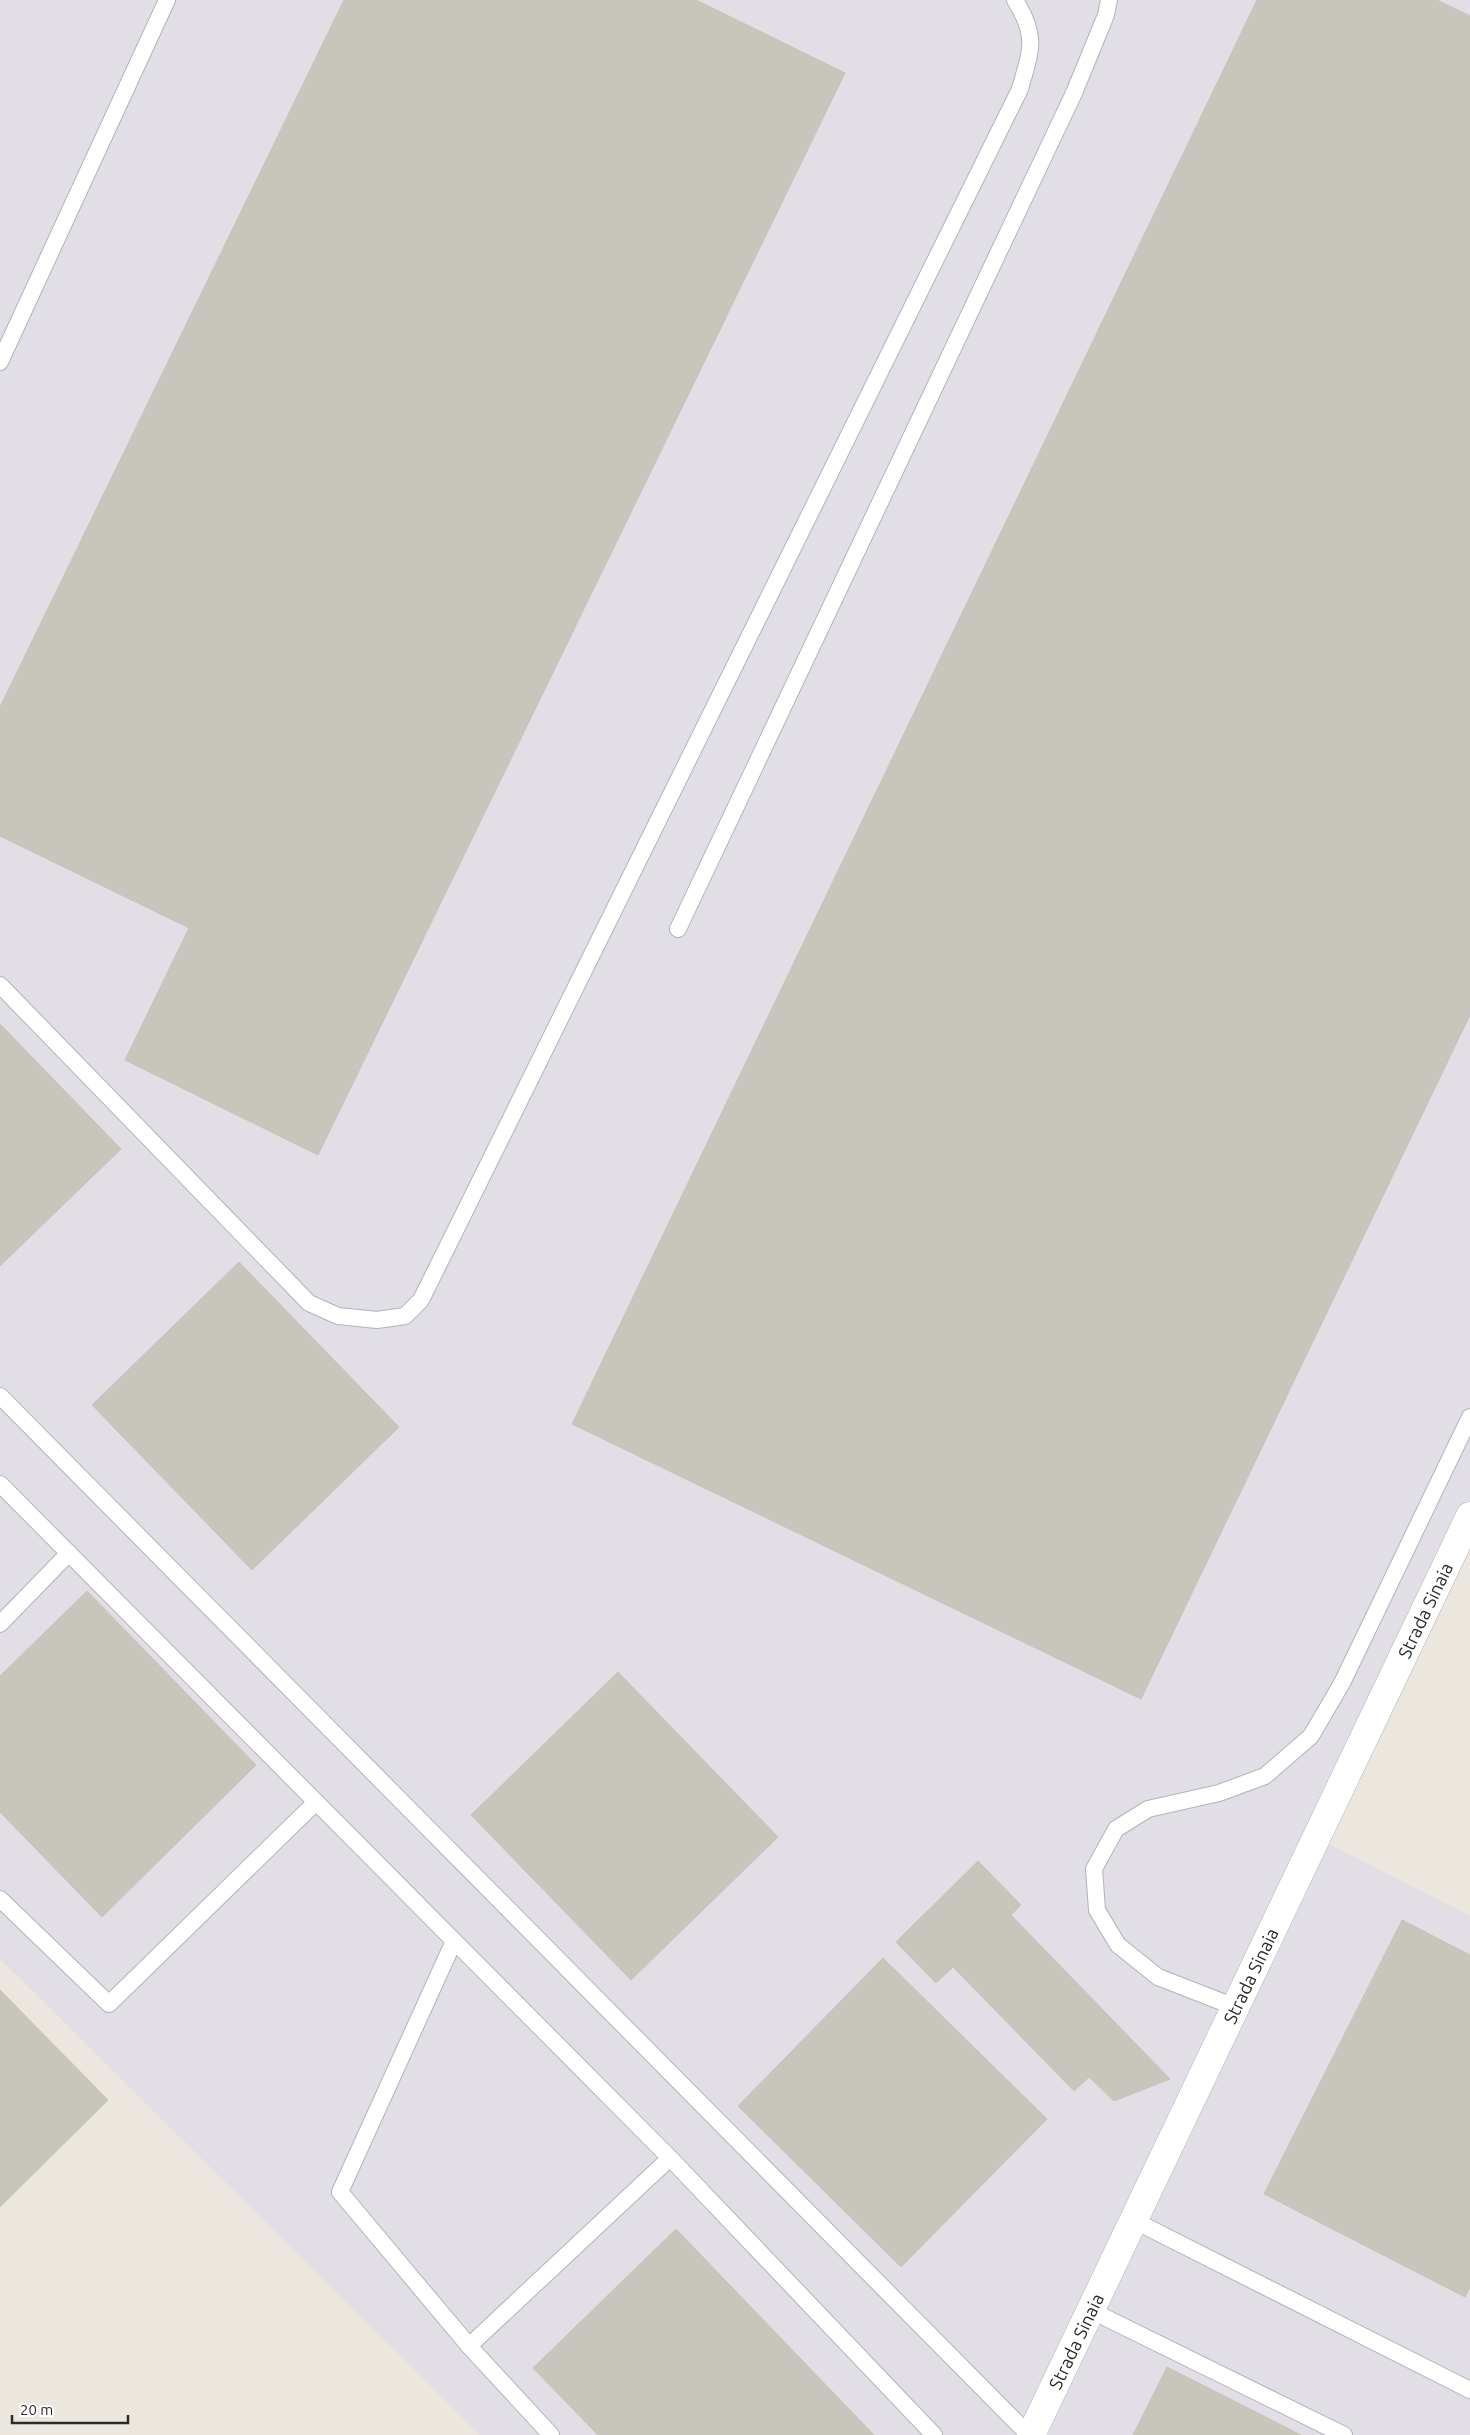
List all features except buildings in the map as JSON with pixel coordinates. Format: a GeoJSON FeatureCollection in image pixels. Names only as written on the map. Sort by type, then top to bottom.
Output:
{"type":"FeatureCollection","features":[{"type":"Feature","properties":{"kind":"street","name":"Strada Sinaia"},"geometry":{"type":"LineString","coordinates":[[1030,2435],[1470,1516]]}},
{"type":"Feature","properties":{"kind":"lane"},"geometry":{"type":"LineString","coordinates":[[0,362],[167,0]]}},
{"type":"Feature","properties":{"kind":"lane"},"geometry":{"type":"LineString","coordinates":[[0,985],[310,1303],[338,1316],[377,1320],[405,1316],[421,1300],[1020,89],[1031,50],[1028,20],[1015,0]]}},
{"type":"Feature","properties":{"kind":"lane"},"geometry":{"type":"LineString","coordinates":[[678,929],[1074,93],[1106,15],[1109,0]]}},
{"type":"Feature","properties":{"kind":"lane"},"geometry":{"type":"LineString","coordinates":[[0,1396],[1030,2435]]}},
{"type":"Feature","properties":{"kind":"lane"},"geometry":{"type":"LineString","coordinates":[[1235,2006],[1158,1977],[1118,1946],[1097,1910],[1094,1869],[1116,1829],[1124,1824],[1148,1810],[1219,1793],[1265,1776],[1311,1736],[1342,1683],[1470,1417]]}},
{"type":"Feature","properties":{"kind":"lane"},"geometry":{"type":"LineString","coordinates":[[0,1484],[670,2158],[934,2435]]}},
{"type":"Feature","properties":{"kind":"lane"},"geometry":{"type":"LineString","coordinates":[[0,1624],[69,1553]]}},
{"type":"Feature","properties":{"kind":"lane"},"geometry":{"type":"LineString","coordinates":[[0,1899],[109,2004],[316,1802]]}},
{"type":"Feature","properties":{"kind":"lane"},"geometry":{"type":"LineString","coordinates":[[454,1941],[340,2192],[469,2346],[551,2435]]}},
{"type":"Feature","properties":{"kind":"lane"},"geometry":{"type":"LineString","coordinates":[[469,2346],[670,2158]]}},
{"type":"Feature","properties":{"kind":"lane"},"geometry":{"type":"LineString","coordinates":[[1133,2220],[1470,2390]]}},
{"type":"Feature","properties":{"kind":"lane"},"geometry":{"type":"LineString","coordinates":[[1090,2310],[1344,2435]]}},
{"type":"Feature","properties":{"kind":"shaded area"},"geometry":{"type":"Polygon","coordinates":[[[0,0],[1470,0],[1470,1516],[1316,1837],[1470,1916],[1470,2435],[480,2435],[0,1959],[0,0]]]}}]}
